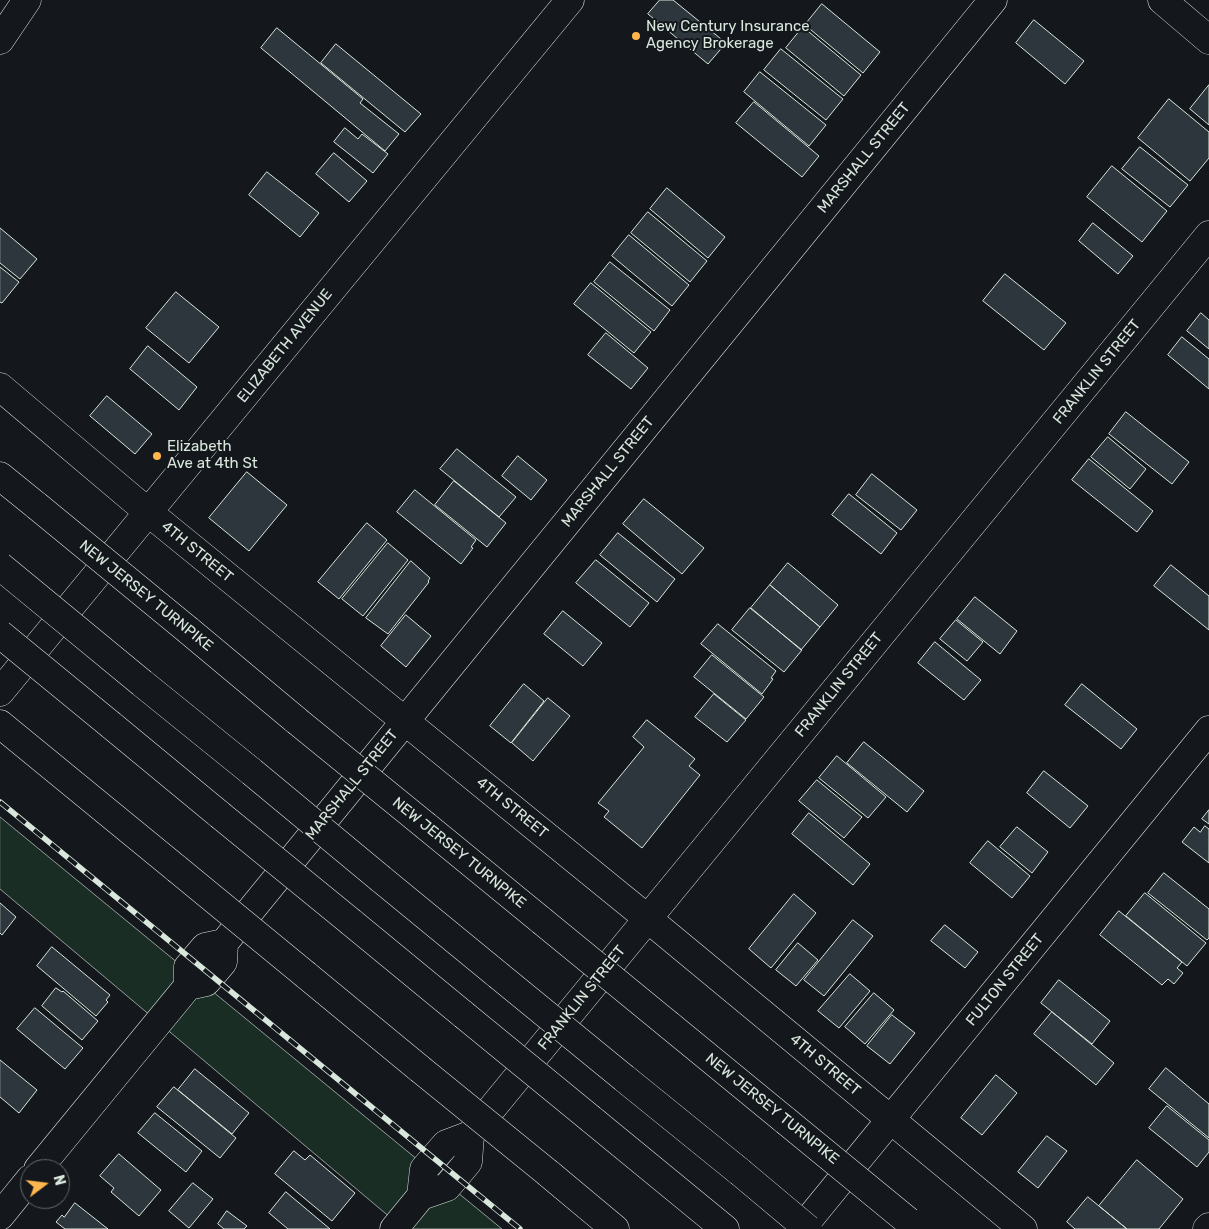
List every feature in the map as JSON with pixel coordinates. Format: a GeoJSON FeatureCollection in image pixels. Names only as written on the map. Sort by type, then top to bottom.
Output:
{"type":"FeatureCollection","features":[{"type":"Feature","properties":{"kind":"main road"},"geometry":{"type":"LineString","coordinates":[[0,40],[27,0]]}},
{"type":"Feature","properties":{"kind":"main road","name":"ELIZABETH AVENUE"},"geometry":{"type":"LineString","coordinates":[[0,692],[570,0]]}},
{"type":"Feature","properties":{"kind":"main road","name":"MARSHALL STREET"},"geometry":{"type":"LineString","coordinates":[[46,1159],[188,986],[206,982],[223,962],[224,943],[993,0]]}},
{"type":"Feature","properties":{"kind":"main road"},"geometry":{"type":"LineString","coordinates":[[1162,0],[1209,40]]}},
{"type":"Feature","properties":{"kind":"main road","name":"FRANKLIN STREET"},"geometry":{"type":"LineString","coordinates":[[394,1229],[421,1196],[447,1187],[468,1162],[470,1135],[1209,235]]}},
{"type":"Feature","properties":{"kind":"main road","name":"4TH STREET"},"geometry":{"type":"LineString","coordinates":[[0,387],[148,512],[647,918],[1023,1229]]}},
{"type":"Feature","properties":{"kind":"main road","name":"NEW JERSEY TURNPIKE"},"geometry":{"type":"LineString","coordinates":[[0,476],[913,1225]]}},
{"type":"Feature","properties":{"kind":"main road"},"geometry":{"type":"LineString","coordinates":[[0,566],[808,1229]]}},
{"type":"Feature","properties":{"kind":"main road"},"geometry":{"type":"LineString","coordinates":[[0,634],[716,1222]]}},
{"type":"Feature","properties":{"kind":"main road"},"geometry":{"type":"LineString","coordinates":[[0,724],[615,1229]]}},
{"type":"Feature","properties":{"kind":"main road","name":"FULTON STREET"},"geometry":{"type":"LineString","coordinates":[[801,1229],[1209,730]]}},
{"type":"Feature","properties":{"kind":"main road"},"geometry":{"type":"LineString","coordinates":[[0,1216],[20,1191]]}},
{"type":"Feature","properties":{"kind":"green space"},"geometry":{"type":"Polygon","coordinates":[[[0,817],[502,1229],[404,1229],[0,889],[0,817]]]}},
{"type":"Feature","properties":{"kind":"building"},"geometry":{"type":"Polygon","coordinates":[[[660,0],[673,0],[726,43],[708,64],[648,14],[660,0]]]}},
{"type":"Feature","properties":{"kind":"building"},"geometry":{"type":"Polygon","coordinates":[[[822,4],[880,52],[863,73],[805,25],[822,4]]]}},
{"type":"Feature","properties":{"kind":"building"},"geometry":{"type":"Polygon","coordinates":[[[1034,20],[1084,61],[1065,84],[1016,43],[1034,20]]]}},
{"type":"Feature","properties":{"kind":"building"},"geometry":{"type":"Polygon","coordinates":[[[803,27],[861,75],[844,96],[786,48],[803,27]]]}},
{"type":"Feature","properties":{"kind":"building"},"geometry":{"type":"Polygon","coordinates":[[[277,28],[363,99],[360,103],[399,134],[385,151],[261,48],[277,28]]]}},
{"type":"Feature","properties":{"kind":"building"},"geometry":{"type":"Polygon","coordinates":[[[336,44],[421,114],[405,132],[321,63],[336,44]]]}},
{"type":"Feature","properties":{"kind":"building"},"geometry":{"type":"Polygon","coordinates":[[[781,49],[843,99],[826,120],[764,70],[781,49]]]}},
{"type":"Feature","properties":{"kind":"building"},"geometry":{"type":"Polygon","coordinates":[[[760,72],[826,125],[809,146],[744,92],[760,72]]]}},
{"type":"Feature","properties":{"kind":"building"},"geometry":{"type":"Polygon","coordinates":[[[1209,85],[1209,125],[1190,109],[1209,85]]]}},
{"type":"Feature","properties":{"kind":"building"},"geometry":{"type":"Polygon","coordinates":[[[1169,99],[1209,132],[1209,158],[1190,181],[1138,138],[1169,99]]]}},
{"type":"Feature","properties":{"kind":"building"},"geometry":{"type":"Polygon","coordinates":[[[754,102],[819,156],[802,177],[736,123],[754,102]]]}},
{"type":"Feature","properties":{"kind":"building"},"geometry":{"type":"Polygon","coordinates":[[[345,128],[358,139],[362,134],[388,154],[373,173],[334,142],[345,128]]]}},
{"type":"Feature","properties":{"kind":"building"},"geometry":{"type":"Polygon","coordinates":[[[1140,147],[1188,185],[1170,207],[1122,169],[1140,147]]]}},
{"type":"Feature","properties":{"kind":"building"},"geometry":{"type":"Polygon","coordinates":[[[334,153],[367,181],[349,202],[316,174],[334,153]]]}},
{"type":"Feature","properties":{"kind":"building"},"geometry":{"type":"Polygon","coordinates":[[[1112,166],[1167,211],[1142,242],[1087,197],[1112,166]]]}},
{"type":"Feature","properties":{"kind":"building"},"geometry":{"type":"Polygon","coordinates":[[[267,172],[319,213],[300,237],[249,195],[267,172]]]}},
{"type":"Feature","properties":{"kind":"building"},"geometry":{"type":"Polygon","coordinates":[[[667,188],[725,237],[708,258],[650,209],[667,188]]]}},
{"type":"Feature","properties":{"kind":"building"},"geometry":{"type":"Polygon","coordinates":[[[648,212],[707,261],[690,282],[631,233],[648,212]]]}},
{"type":"Feature","properties":{"kind":"building"},"geometry":{"type":"Polygon","coordinates":[[[1093,223],[1133,256],[1118,274],[1079,241],[1093,223]]]}},
{"type":"Feature","properties":{"kind":"building"},"geometry":{"type":"Polygon","coordinates":[[[0,228],[37,259],[20,279],[0,263],[0,228]]]}},
{"type":"Feature","properties":{"kind":"building"},"geometry":{"type":"Polygon","coordinates":[[[629,235],[689,285],[672,306],[612,256],[629,235]]]}},
{"type":"Feature","properties":{"kind":"building"},"geometry":{"type":"Polygon","coordinates":[[[610,262],[670,310],[654,331],[594,282],[610,262]]]}},
{"type":"Feature","properties":{"kind":"building"},"geometry":{"type":"Polygon","coordinates":[[[0,267],[19,282],[2,303],[0,302],[0,267]]]}},
{"type":"Feature","properties":{"kind":"building"},"geometry":{"type":"Polygon","coordinates":[[[1005,274],[1066,323],[1044,350],[983,301],[1005,274]]]}},
{"type":"Feature","properties":{"kind":"building"},"geometry":{"type":"Polygon","coordinates":[[[591,283],[651,332],[634,353],[574,304],[591,283]]]}},
{"type":"Feature","properties":{"kind":"building"},"geometry":{"type":"Polygon","coordinates":[[[176,292],[219,327],[189,363],[146,328],[176,292]]]}},
{"type":"Feature","properties":{"kind":"building"},"geometry":{"type":"Polygon","coordinates":[[[1201,313],[1209,320],[1209,349],[1187,331],[1201,313]]]}},
{"type":"Feature","properties":{"kind":"building"},"geometry":{"type":"Polygon","coordinates":[[[606,333],[648,368],[631,389],[588,355],[606,333]]]}},
{"type":"Feature","properties":{"kind":"building"},"geometry":{"type":"Polygon","coordinates":[[[1182,337],[1209,359],[1209,389],[1168,355],[1182,337]]]}},
{"type":"Feature","properties":{"kind":"building"},"geometry":{"type":"Polygon","coordinates":[[[148,346],[197,387],[179,410],[130,369],[148,346]]]}},
{"type":"Feature","properties":{"kind":"building"},"geometry":{"type":"Polygon","coordinates":[[[107,396],[152,434],[135,454],[90,416],[107,396]]]}},
{"type":"Feature","properties":{"kind":"building"},"geometry":{"type":"Polygon","coordinates":[[[1126,412],[1189,462],[1172,484],[1109,434],[1126,412]]]}},
{"type":"Feature","properties":{"kind":"building"},"geometry":{"type":"Polygon","coordinates":[[[1108,437],[1146,469],[1130,489],[1091,457],[1108,437]]]}},
{"type":"Feature","properties":{"kind":"building"},"geometry":{"type":"Polygon","coordinates":[[[457,449],[516,497],[499,517],[440,469],[457,449]]]}},
{"type":"Feature","properties":{"kind":"building"},"geometry":{"type":"Polygon","coordinates":[[[518,456],[547,480],[531,500],[502,476],[518,456]]]}},
{"type":"Feature","properties":{"kind":"building"},"geometry":{"type":"Polygon","coordinates":[[[1089,459],[1153,511],[1137,532],[1072,480],[1089,459]]]}},
{"type":"Feature","properties":{"kind":"building"},"geometry":{"type":"Polygon","coordinates":[[[247,472],[287,505],[249,551],[209,518],[247,472]]]}},
{"type":"Feature","properties":{"kind":"building"},"geometry":{"type":"Polygon","coordinates":[[[872,474],[917,510],[901,530],[856,495],[872,474]]]}},
{"type":"Feature","properties":{"kind":"building"},"geometry":{"type":"Polygon","coordinates":[[[454,481],[506,523],[487,547],[435,505],[454,481]]]}},
{"type":"Feature","properties":{"kind":"building"},"geometry":{"type":"Polygon","coordinates":[[[415,490],[476,540],[471,547],[473,548],[461,564],[397,512],[415,490]]]}},
{"type":"Feature","properties":{"kind":"building"},"geometry":{"type":"Polygon","coordinates":[[[849,494],[897,533],[881,554],[832,515],[849,494]]]}},
{"type":"Feature","properties":{"kind":"building"},"geometry":{"type":"Polygon","coordinates":[[[644,499],[704,548],[682,574],[623,524],[644,499]]]}},
{"type":"Feature","properties":{"kind":"building"},"geometry":{"type":"Polygon","coordinates":[[[367,523],[387,540],[339,599],[318,582],[367,523]]]}},
{"type":"Feature","properties":{"kind":"building"},"geometry":{"type":"Polygon","coordinates":[[[618,533],[675,579],[657,602],[600,555],[618,533]]]}},
{"type":"Feature","properties":{"kind":"building"},"geometry":{"type":"Polygon","coordinates":[[[388,543],[408,560],[363,616],[342,599],[388,543]]]}},
{"type":"Feature","properties":{"kind":"building"},"geometry":{"type":"Polygon","coordinates":[[[596,560],[649,603],[630,627],[576,583],[596,560]]]}},
{"type":"Feature","properties":{"kind":"building"},"geometry":{"type":"Polygon","coordinates":[[[411,561],[430,578],[429,582],[388,634],[366,618],[411,561]]]}},
{"type":"Feature","properties":{"kind":"building"},"geometry":{"type":"Polygon","coordinates":[[[788,563],[838,605],[820,627],[770,585],[788,563]]]}},
{"type":"Feature","properties":{"kind":"building"},"geometry":{"type":"Polygon","coordinates":[[[1171,565],[1209,596],[1209,630],[1154,586],[1171,565]]]}},
{"type":"Feature","properties":{"kind":"building"},"geometry":{"type":"Polygon","coordinates":[[[770,585],[820,627],[801,650],[751,608],[770,585]]]}},
{"type":"Feature","properties":{"kind":"building"},"geometry":{"type":"Polygon","coordinates":[[[975,597],[1017,631],[1000,654],[957,619],[975,597]]]}},
{"type":"Feature","properties":{"kind":"building"},"geometry":{"type":"Polygon","coordinates":[[[750,608],[802,650],[784,672],[732,630],[750,608]]]}},
{"type":"Feature","properties":{"kind":"building"},"geometry":{"type":"Polygon","coordinates":[[[563,611],[602,643],[583,666],[544,634],[563,611]]]}},
{"type":"Feature","properties":{"kind":"building"},"geometry":{"type":"Polygon","coordinates":[[[406,615],[431,636],[406,667],[381,646],[406,615]]]}},
{"type":"Feature","properties":{"kind":"building"},"geometry":{"type":"Polygon","coordinates":[[[956,620],[983,642],[967,661],[940,639],[956,620]]]}},
{"type":"Feature","properties":{"kind":"building"},"geometry":{"type":"Polygon","coordinates":[[[718,624],[776,671],[771,678],[773,679],[762,694],[701,644],[718,624]]]}},
{"type":"Feature","properties":{"kind":"building"},"geometry":{"type":"Polygon","coordinates":[[[935,642],[981,680],[964,700],[918,663],[935,642]]]}},
{"type":"Feature","properties":{"kind":"building"},"geometry":{"type":"Polygon","coordinates":[[[712,655],[764,697],[746,719],[694,677],[712,655]]]}},
{"type":"Feature","properties":{"kind":"building"},"geometry":{"type":"Polygon","coordinates":[[[524,684],[544,701],[511,743],[490,726],[524,684]]]}},
{"type":"Feature","properties":{"kind":"building"},"geometry":{"type":"Polygon","coordinates":[[[1082,684],[1137,729],[1121,749],[1065,705],[1082,684]]]}},
{"type":"Feature","properties":{"kind":"building"},"geometry":{"type":"Polygon","coordinates":[[[714,694],[746,720],[727,742],[695,717],[714,694]]]}},
{"type":"Feature","properties":{"kind":"building"},"geometry":{"type":"Polygon","coordinates":[[[548,698],[570,716],[533,761],[512,743],[548,698]]]}},
{"type":"Feature","properties":{"kind":"building"},"geometry":{"type":"Polygon","coordinates":[[[647,720],[695,759],[689,766],[700,775],[642,848],[604,817],[609,811],[598,803],[644,747],[633,737],[647,720]]]}},
{"type":"Feature","properties":{"kind":"building"},"geometry":{"type":"Polygon","coordinates":[[[864,742],[924,791],[907,812],[847,763],[864,742]]]}},
{"type":"Feature","properties":{"kind":"building"},"geometry":{"type":"Polygon","coordinates":[[[837,756],[886,797],[868,818],[819,778],[837,756]]]}},
{"type":"Feature","properties":{"kind":"building"},"geometry":{"type":"Polygon","coordinates":[[[1044,771],[1088,806],[1070,828],[1027,793],[1044,771]]]}},
{"type":"Feature","properties":{"kind":"building"},"geometry":{"type":"Polygon","coordinates":[[[817,780],[862,817],[844,838],[799,801],[817,780]]]}},
{"type":"Feature","properties":{"kind":"building"},"geometry":{"type":"Polygon","coordinates":[[[1209,810],[1209,824],[1202,819],[1209,810]]]}},
{"type":"Feature","properties":{"kind":"building"},"geometry":{"type":"Polygon","coordinates":[[[809,813],[870,864],[853,885],[792,834],[809,813]]]}},
{"type":"Feature","properties":{"kind":"building"},"geometry":{"type":"Polygon","coordinates":[[[1205,826],[1209,829],[1209,863],[1182,842],[1194,827],[1200,832],[1205,826]]]}},
{"type":"Feature","properties":{"kind":"building"},"geometry":{"type":"Polygon","coordinates":[[[1017,827],[1048,852],[1032,873],[1000,847],[1017,827]]]}},
{"type":"Feature","properties":{"kind":"building"},"geometry":{"type":"Polygon","coordinates":[[[988,841],[1030,876],[1012,898],[970,863],[988,841]]]}},
{"type":"Feature","properties":{"kind":"building"},"geometry":{"type":"Polygon","coordinates":[[[1164,873],[1209,909],[1209,938],[1207,940],[1148,893],[1164,873]]]}},
{"type":"Feature","properties":{"kind":"building"},"geometry":{"type":"Polygon","coordinates":[[[1145,893],[1206,943],[1187,966],[1126,916],[1145,893]]]}},
{"type":"Feature","properties":{"kind":"building"},"geometry":{"type":"Polygon","coordinates":[[[794,894],[816,913],[771,968],[749,949],[794,894]]]}},
{"type":"Feature","properties":{"kind":"building"},"geometry":{"type":"Polygon","coordinates":[[[0,903],[16,917],[2,935],[0,933],[0,903]]]}},
{"type":"Feature","properties":{"kind":"building"},"geometry":{"type":"Polygon","coordinates":[[[1119,911],[1182,962],[1177,968],[1183,973],[1174,984],[1168,979],[1162,985],[1100,935],[1119,911]]]}},
{"type":"Feature","properties":{"kind":"building"},"geometry":{"type":"Polygon","coordinates":[[[853,920],[873,936],[824,996],[804,980],[853,920]]]}},
{"type":"Feature","properties":{"kind":"building"},"geometry":{"type":"Polygon","coordinates":[[[945,925],[978,952],[965,968],[931,941],[945,925]]]}},
{"type":"Feature","properties":{"kind":"building"},"geometry":{"type":"Polygon","coordinates":[[[798,943],[818,960],[796,986],[776,970],[798,943]]]}},
{"type":"Feature","properties":{"kind":"building"},"geometry":{"type":"Polygon","coordinates":[[[52,947],[110,995],[106,1000],[108,1002],[96,1016],[37,966],[52,947]]]}},
{"type":"Feature","properties":{"kind":"building"},"geometry":{"type":"Polygon","coordinates":[[[850,974],[870,991],[839,1028],[818,1011],[850,974]]]}},
{"type":"Feature","properties":{"kind":"building"},"geometry":{"type":"Polygon","coordinates":[[[1059,980],[1110,1021],[1092,1044],[1041,1003],[1059,980]]]}},
{"type":"Feature","properties":{"kind":"building"},"geometry":{"type":"Polygon","coordinates":[[[56,988],[63,991],[98,1021],[82,1040],[42,1006],[56,988]]]}},
{"type":"Feature","properties":{"kind":"building"},"geometry":{"type":"Polygon","coordinates":[[[874,993],[894,1010],[865,1044],[845,1027],[874,993]]]}},
{"type":"Feature","properties":{"kind":"building"},"geometry":{"type":"Polygon","coordinates":[[[35,1008],[83,1048],[65,1069],[17,1029],[35,1008]]]}},
{"type":"Feature","properties":{"kind":"building"},"geometry":{"type":"Polygon","coordinates":[[[1052,1012],[1114,1063],[1096,1085],[1034,1034],[1052,1012]]]}},
{"type":"Feature","properties":{"kind":"building"},"geometry":{"type":"Polygon","coordinates":[[[892,1015],[915,1033],[890,1064],[867,1046],[892,1015]]]}},
{"type":"Feature","properties":{"kind":"building"},"geometry":{"type":"Polygon","coordinates":[[[0,1060],[37,1090],[19,1113],[0,1097],[0,1060]]]}},
{"type":"Feature","properties":{"kind":"building"},"geometry":{"type":"Polygon","coordinates":[[[1166,1068],[1209,1104],[1209,1138],[1149,1089],[1166,1068]]]}},
{"type":"Feature","properties":{"kind":"building"},"geometry":{"type":"Polygon","coordinates":[[[195,1069],[249,1113],[232,1134],[178,1090],[195,1069]]]}},
{"type":"Feature","properties":{"kind":"building"},"geometry":{"type":"Polygon","coordinates":[[[996,1075],[1017,1093],[982,1135],[961,1118],[996,1075]]]}},
{"type":"Feature","properties":{"kind":"building"},"geometry":{"type":"Polygon","coordinates":[[[174,1087],[236,1138],[220,1158],[157,1107],[174,1087]]]}},
{"type":"Feature","properties":{"kind":"building"},"geometry":{"type":"Polygon","coordinates":[[[1167,1106],[1209,1140],[1209,1152],[1197,1167],[1149,1128],[1167,1106]]]}},
{"type":"Feature","properties":{"kind":"building"},"geometry":{"type":"Polygon","coordinates":[[[155,1113],[202,1151],[186,1172],[138,1133],[155,1113]]]}},
{"type":"Feature","properties":{"kind":"building"},"geometry":{"type":"Polygon","coordinates":[[[1047,1136],[1067,1151],[1038,1188],[1018,1172],[1047,1136]]]}},
{"type":"Feature","properties":{"kind":"building"},"geometry":{"type":"Polygon","coordinates":[[[294,1151],[305,1160],[310,1155],[355,1193],[332,1221],[275,1174],[294,1151]]]}},
{"type":"Feature","properties":{"kind":"building"},"geometry":{"type":"Polygon","coordinates":[[[119,1154],[161,1190],[139,1216],[111,1192],[114,1188],[100,1176],[119,1154]]]}},
{"type":"Feature","properties":{"kind":"building"},"geometry":{"type":"Polygon","coordinates":[[[1137,1160],[1183,1199],[1159,1229],[1127,1229],[1099,1206],[1137,1160]]]}},
{"type":"Feature","properties":{"kind":"building"},"geometry":{"type":"Polygon","coordinates":[[[193,1183],[213,1199],[189,1228],[169,1211],[193,1183]]]}},
{"type":"Feature","properties":{"kind":"building"},"geometry":{"type":"Polygon","coordinates":[[[286,1192],[330,1229],[288,1229],[269,1213],[286,1192]]]}},
{"type":"Feature","properties":{"kind":"building"},"geometry":{"type":"Polygon","coordinates":[[[1088,1197],[1127,1229],[1075,1229],[1067,1222],[1088,1197]]]}},
{"type":"Feature","properties":{"kind":"building"},"geometry":{"type":"Polygon","coordinates":[[[75,1203],[108,1229],[65,1229],[56,1222],[62,1215],[64,1217],[75,1203]]]}},
{"type":"Feature","properties":{"kind":"building"},"geometry":{"type":"Polygon","coordinates":[[[227,1211],[247,1226],[244,1229],[224,1229],[218,1224],[227,1211]]]}},
{"type":"Feature","properties":{"kind":"railway"},"geometry":{"type":"LineString","coordinates":[[0,802],[520,1229]]}},
{"type":"Feature","properties":{"kind":"place","name":"New Century Insurance Agency Brokerage"},"geometry":{"type":"Point","coordinates":[636,36]}},
{"type":"Feature","properties":{"kind":"place","name":"Elizabeth Ave at 4th St"},"geometry":{"type":"Point","coordinates":[157,456]}}]}
